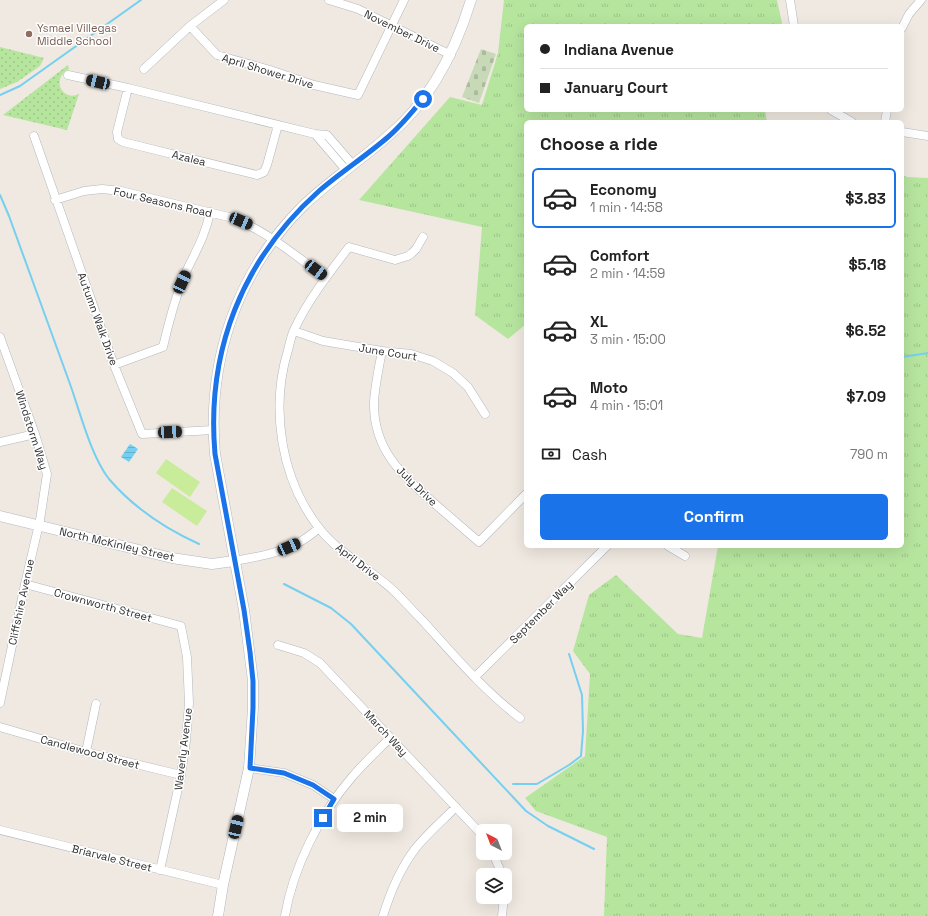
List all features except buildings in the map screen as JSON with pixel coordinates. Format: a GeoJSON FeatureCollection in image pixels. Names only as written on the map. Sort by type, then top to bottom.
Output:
{"type":"FeatureCollection","features":[{"type":"Feature","properties":{"kind":"street"},"geometry":{"type":"LineString","coordinates":[[144,69],[190,26],[224,0]]}},
{"type":"Feature","properties":{"kind":"street","name":"November Drive"},"geometry":{"type":"LineString","coordinates":[[329,0],[358,9],[451,55]]}},
{"type":"Feature","properties":{"kind":"street"},"geometry":{"type":"LineString","coordinates":[[392,25],[404,0]]}},
{"type":"Feature","properties":{"kind":"street"},"geometry":{"type":"LineString","coordinates":[[218,916],[223,886],[250,768],[253,708],[253,681],[244,610],[215,454],[213,430],[216,376],[227,330],[237,304],[249,280],[275,239],[303,206],[389,136],[409,116],[436,81],[451,55],[471,0]]}},
{"type":"Feature","properties":{"kind":"street"},"geometry":{"type":"LineString","coordinates":[[790,0],[794,24]]}},
{"type":"Feature","properties":{"kind":"street"},"geometry":{"type":"LineString","coordinates":[[904,24],[909,14],[921,0]]}},
{"type":"Feature","properties":{"kind":"street","name":"April Shower Drive"},"geometry":{"type":"LineString","coordinates":[[190,26],[217,55],[270,70],[314,85],[358,95],[392,25]]}},
{"type":"Feature","properties":{"kind":"street"},"geometry":{"type":"LineString","coordinates":[[68,75],[128,88],[315,134],[332,146],[350,167]]}},
{"type":"Feature","properties":{"kind":"street","name":"Azalea"},"geometry":{"type":"LineString","coordinates":[[128,88],[117,136],[120,141],[138,146],[257,175],[264,172],[268,166],[278,125]]}},
{"type":"Feature","properties":{"kind":"street"},"geometry":{"type":"LineString","coordinates":[[834,112],[848,120]]}},
{"type":"Feature","properties":{"kind":"street"},"geometry":{"type":"LineString","coordinates":[[904,132],[928,136]]}},
{"type":"Feature","properties":{"kind":"street","name":"Autumn Walk Drive"},"geometry":{"type":"LineString","coordinates":[[34,136],[55,200],[114,365],[142,434],[213,430]]}},
{"type":"Feature","properties":{"kind":"street","name":"Four Seasons Road"},"geometry":{"type":"LineString","coordinates":[[55,200],[84,191],[102,189],[121,191],[233,218],[275,239],[326,278]]}},
{"type":"Feature","properties":{"kind":"street"},"geometry":{"type":"LineString","coordinates":[[114,365],[163,347],[168,322],[182,282],[203,239],[210,212]]}},
{"type":"Feature","properties":{"kind":"street","name":"April Drive"},"geometry":{"type":"LineString","coordinates":[[423,237],[412,253],[408,256],[395,260],[349,247],[326,278],[307,306],[294,331],[285,360],[280,389],[279,413],[283,442],[291,476],[301,502],[319,528],[342,552],[378,577],[395,592],[475,678],[500,703],[520,718]]}},
{"type":"Feature","properties":{"kind":"street","name":"June Court"},"geometry":{"type":"LineString","coordinates":[[294,331],[323,341],[382,351],[411,354],[433,361],[453,373],[468,387],[485,414]]}},
{"type":"Feature","properties":{"kind":"street","name":"Windstorm Way"},"geometry":{"type":"LineString","coordinates":[[1,342],[36,434],[47,474],[38,526]]}},
{"type":"Feature","properties":{"kind":"street","name":"July Drive"},"geometry":{"type":"LineString","coordinates":[[382,351],[374,402],[376,424],[385,450],[392,462],[407,480],[479,542],[524,496]]}},
{"type":"Feature","properties":{"kind":"street"},"geometry":{"type":"LineString","coordinates":[[0,442],[36,434]]}},
{"type":"Feature","properties":{"kind":"street","name":"North McKinley Street"},"geometry":{"type":"LineString","coordinates":[[0,516],[172,558],[212,564],[234,561]]}},
{"type":"Feature","properties":{"kind":"street","name":"Cliffshire Avenue"},"geometry":{"type":"LineString","coordinates":[[0,703],[38,526]]}},
{"type":"Feature","properties":{"kind":"street"},"geometry":{"type":"LineString","coordinates":[[234,561],[260,557],[280,551],[297,544],[319,528]]}},
{"type":"Feature","properties":{"kind":"street","name":"September Way"},"geometry":{"type":"LineString","coordinates":[[475,678],[605,548]]}},
{"type":"Feature","properties":{"kind":"street"},"geometry":{"type":"LineString","coordinates":[[671,548],[685,556]]}},
{"type":"Feature","properties":{"kind":"street","name":"Crownworth Street"},"geometry":{"type":"LineString","coordinates":[[25,584],[181,626]]}},
{"type":"Feature","properties":{"kind":"street","name":"Waverly Avenue"},"geometry":{"type":"LineString","coordinates":[[160,870],[181,775],[186,741],[189,703],[187,657],[181,626]]}},
{"type":"Feature","properties":{"kind":"street","name":"March Way"},"geometry":{"type":"LineString","coordinates":[[278,645],[304,653],[320,663],[476,828]]}},
{"type":"Feature","properties":{"kind":"street"},"geometry":{"type":"LineString","coordinates":[[86,752],[96,704]]}},
{"type":"Feature","properties":{"kind":"street","name":"Candlewood Street"},"geometry":{"type":"LineString","coordinates":[[0,727],[86,752],[181,775]]}},
{"type":"Feature","properties":{"kind":"street"},"geometry":{"type":"LineString","coordinates":[[285,916],[293,884],[304,856],[334,799],[352,777],[390,738]]}},
{"type":"Feature","properties":{"kind":"street"},"geometry":{"type":"LineString","coordinates":[[250,768],[284,773],[313,785],[334,799]]}},
{"type":"Feature","properties":{"kind":"street"},"geometry":{"type":"LineString","coordinates":[[383,916],[387,902],[398,877],[414,850],[456,807]]}},
{"type":"Feature","properties":{"kind":"street","name":"Briarvale Street"},"geometry":{"type":"LineString","coordinates":[[0,830],[223,886]]}},
{"type":"Feature","properties":{"kind":"street"},"geometry":{"type":"LineString","coordinates":[[502,916],[503,904]]}},
{"type":"Feature","properties":{"kind":"green space"},"geometry":{"type":"Polygon","coordinates":[[[504,0],[777,0],[782,23],[524,24],[524,112],[765,112],[767,120],[524,120],[524,326],[508,339],[475,315],[482,227],[359,200],[450,97],[482,105],[498,53],[504,0]]]}},
{"type":"Feature","properties":{"kind":"green space"},"geometry":{"type":"Polygon","coordinates":[[[0,47],[44,58],[40,66],[17,82],[0,89],[0,47]]]}},
{"type":"Feature","properties":{"kind":"green space"},"geometry":{"type":"Polygon","coordinates":[[[481,49],[496,54],[479,103],[462,97],[481,49]]]}},
{"type":"Feature","properties":{"kind":"green space"},"geometry":{"type":"Polygon","coordinates":[[[68,65],[69,69],[63,73],[60,78],[61,88],[68,95],[73,96],[79,94],[67,130],[3,115],[68,65]]]}},
{"type":"Feature","properties":{"kind":"green space"},"geometry":{"type":"Polygon","coordinates":[[[904,176],[928,178],[928,916],[604,916],[607,837],[536,811],[525,798],[585,756],[590,674],[573,651],[589,595],[616,575],[678,634],[702,638],[718,548],[904,548],[904,176]]]}},
{"type":"Feature","properties":{"kind":"green space"},"geometry":{"type":"Polygon","coordinates":[[[166,459],[200,482],[190,497],[156,473],[166,459]]]}},
{"type":"Feature","properties":{"kind":"green space"},"geometry":{"type":"Polygon","coordinates":[[[172,488],[207,511],[197,526],[162,502],[172,488]]]}},
{"type":"Feature","properties":{"kind":"water"},"geometry":{"type":"Polygon","coordinates":[[[130,444],[138,449],[129,462],[121,457],[130,444]]]}},
{"type":"Feature","properties":{"kind":"waterway"},"geometry":{"type":"LineString","coordinates":[[0,95],[20,86],[141,0]]}},
{"type":"Feature","properties":{"kind":"waterway"},"geometry":{"type":"LineString","coordinates":[[0,195],[55,342],[86,433],[103,469],[118,489],[139,508],[162,524],[199,544]]}},
{"type":"Feature","properties":{"kind":"waterway"},"geometry":{"type":"LineString","coordinates":[[904,357],[928,353]]}},
{"type":"Feature","properties":{"kind":"waterway"},"geometry":{"type":"LineString","coordinates":[[284,584],[331,608],[351,624],[526,811],[548,826],[594,849]]}},
{"type":"Feature","properties":{"kind":"waterway"},"geometry":{"type":"LineString","coordinates":[[513,784],[537,784],[581,756],[583,731],[582,695],[569,654]]}},
{"type":"Feature","properties":{"kind":"place","name":"Ysmael Villegas Middle School"},"geometry":{"type":"Point","coordinates":[29,34]}},
{"type":"Feature","properties":{"kind":"route"},"geometry":{"type":"LineString","coordinates":[[323,818],[334,799],[313,785],[298,778],[284,773],[250,768],[253,681],[244,610],[215,454],[213,430],[216,376],[227,330],[237,304],[249,280],[275,239],[303,206],[389,136],[423,99]]}}]}
